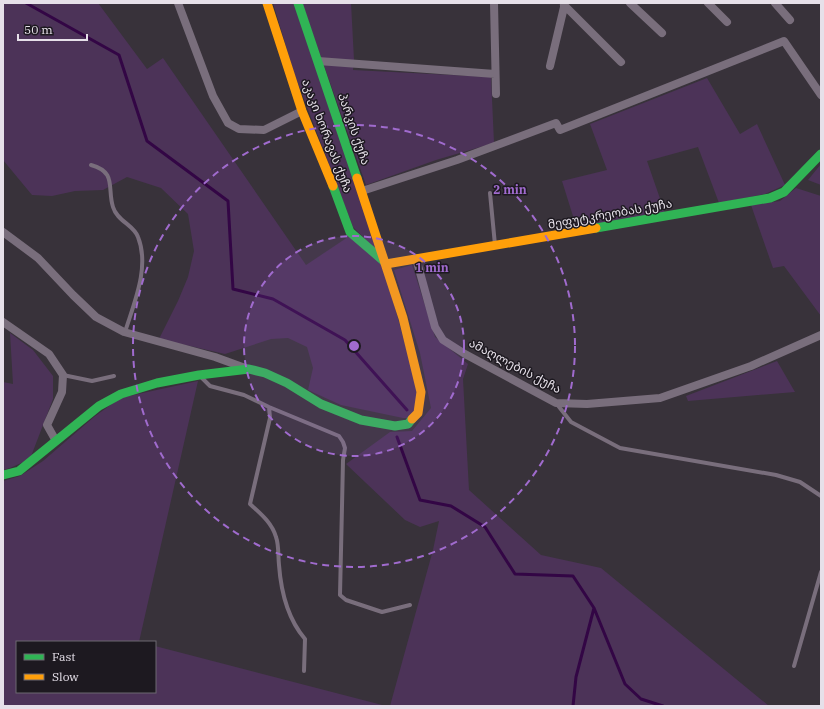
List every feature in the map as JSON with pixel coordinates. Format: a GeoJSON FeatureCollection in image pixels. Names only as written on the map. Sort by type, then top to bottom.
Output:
{"type":"FeatureCollection","features":[{"type":"Feature","properties":{"kind":"street"},"geometry":{"type":"LineString","coordinates":[[178,3],[213,96],[228,123],[239,129],[264,130],[302,111]]}},
{"type":"Feature","properties":{"kind":"street","name":"აკაკი ხორავას ქუჩა"},"geometry":{"type":"LineString","coordinates":[[267,3],[302,111],[324,161],[350,232],[386,264]]}},
{"type":"Feature","properties":{"kind":"street","name":"პარკის ქუჩა"},"geometry":{"type":"LineString","coordinates":[[249,369],[265,373],[276,378],[321,404],[361,420],[395,426],[408,424],[418,413],[421,392],[403,318],[362,191],[298,3]]}},
{"type":"Feature","properties":{"kind":"street"},"geometry":{"type":"LineString","coordinates":[[494,3],[496,94]]}},
{"type":"Feature","properties":{"kind":"street"},"geometry":{"type":"LineString","coordinates":[[630,3],[662,33]]}},
{"type":"Feature","properties":{"kind":"street"},"geometry":{"type":"LineString","coordinates":[[708,3],[727,22]]}},
{"type":"Feature","properties":{"kind":"street"},"geometry":{"type":"LineString","coordinates":[[775,3],[790,20]]}},
{"type":"Feature","properties":{"kind":"street"},"geometry":{"type":"LineString","coordinates":[[564,4],[621,62]]}},
{"type":"Feature","properties":{"kind":"street"},"geometry":{"type":"LineString","coordinates":[[550,66],[564,4]]}},
{"type":"Feature","properties":{"kind":"street"},"geometry":{"type":"LineString","coordinates":[[362,191],[457,160],[556,122],[560,130],[784,41],[821,95]]}},
{"type":"Feature","properties":{"kind":"street"},"geometry":{"type":"LineString","coordinates":[[318,61],[495,74]]}},
{"type":"Feature","properties":{"kind":"street","name":"მეფუტკრეობას ქუჩა"},"geometry":{"type":"LineString","coordinates":[[386,264],[770,198],[784,192],[821,154]]}},
{"type":"Feature","properties":{"kind":"street"},"geometry":{"type":"LineString","coordinates":[[3,232],[38,258],[96,317],[124,332],[215,357],[249,369]]}},
{"type":"Feature","properties":{"kind":"street","name":"ამაღლების ქუჩა"},"geometry":{"type":"LineString","coordinates":[[416,258],[435,327],[443,340],[465,354],[556,403],[587,404],[660,398],[751,366],[821,334]]}},
{"type":"Feature","properties":{"kind":"street"},"geometry":{"type":"LineString","coordinates":[[3,322],[48,354],[63,375],[62,392],[47,425],[56,441]]}},
{"type":"Feature","properties":{"kind":"street"},"geometry":{"type":"LineString","coordinates":[[3,476],[19,471],[99,406],[122,394],[157,383],[199,375],[249,369]]}},
{"type":"Feature","properties":{"kind":"lane"},"geometry":{"type":"LineString","coordinates":[[92,165],[102,169],[109,178],[113,207],[118,216],[138,235],[142,255],[141,280],[124,332]]}},
{"type":"Feature","properties":{"kind":"lane"},"geometry":{"type":"LineString","coordinates":[[490,193],[495,246]]}},
{"type":"Feature","properties":{"kind":"lane"},"geometry":{"type":"LineString","coordinates":[[63,375],[92,381],[114,376]]}},
{"type":"Feature","properties":{"kind":"lane"},"geometry":{"type":"LineString","coordinates":[[199,375],[210,386],[244,395],[339,436],[345,448],[342,491],[340,595],[346,600],[382,612],[410,605]]}},
{"type":"Feature","properties":{"kind":"lane"},"geometry":{"type":"LineString","coordinates":[[556,403],[571,422],[620,448],[776,475],[800,482],[821,496]]}},
{"type":"Feature","properties":{"kind":"lane"},"geometry":{"type":"LineString","coordinates":[[269,407],[270,418],[250,504],[266,518],[277,538],[280,579],[286,605],[299,632],[305,639],[304,671]]}},
{"type":"Feature","properties":{"kind":"lane"},"geometry":{"type":"LineString","coordinates":[[794,666],[821,572]]}},
{"type":"Feature","properties":{"kind":"shaded area"},"geometry":{"type":"Polygon","coordinates":[[[3,3],[98,3],[147,69],[163,58],[306,265],[351,235],[384,267],[418,392],[415,410],[409,418],[341,405],[308,390],[313,368],[307,347],[288,338],[271,339],[225,354],[159,339],[188,277],[194,251],[188,214],[161,188],[127,177],[103,190],[75,191],[52,196],[32,195],[3,160],[3,3]]]}},
{"type":"Feature","properties":{"kind":"shaded area"},"geometry":{"type":"Polygon","coordinates":[[[273,3],[294,3],[381,255],[353,227],[294,73],[273,3]]]}},
{"type":"Feature","properties":{"kind":"shaded area"},"geometry":{"type":"Polygon","coordinates":[[[302,3],[351,3],[354,60],[353,70],[491,77],[494,143],[436,160],[366,185],[302,3]]]}},
{"type":"Feature","properties":{"kind":"shaded area"},"geometry":{"type":"Polygon","coordinates":[[[707,78],[740,134],[757,124],[785,185],[765,194],[719,203],[698,147],[647,161],[665,213],[577,229],[562,181],[607,170],[590,124],[707,78]]]}},
{"type":"Feature","properties":{"kind":"shaded area"},"geometry":{"type":"Polygon","coordinates":[[[821,164],[821,185],[808,180],[821,164]]]}},
{"type":"Feature","properties":{"kind":"shaded area"},"geometry":{"type":"Polygon","coordinates":[[[796,188],[821,196],[821,316],[784,266],[773,268],[751,205],[780,201],[796,188]]]}},
{"type":"Feature","properties":{"kind":"shaded area"},"geometry":{"type":"Polygon","coordinates":[[[412,265],[435,337],[468,364],[463,379],[469,490],[541,555],[601,568],[769,706],[390,706],[433,550],[439,521],[420,527],[405,520],[346,464],[390,432],[412,431],[431,408],[420,353],[394,270],[412,265]]]}},
{"type":"Feature","properties":{"kind":"shaded area"},"geometry":{"type":"Polygon","coordinates":[[[10,333],[33,350],[53,376],[53,399],[30,459],[3,470],[3,382],[13,384],[10,333]]]}},
{"type":"Feature","properties":{"kind":"shaded area"},"geometry":{"type":"Polygon","coordinates":[[[777,361],[795,392],[688,401],[686,396],[777,361]]]}},
{"type":"Feature","properties":{"kind":"shaded area"},"geometry":{"type":"Polygon","coordinates":[[[198,381],[139,641],[16,641],[16,693],[156,693],[156,646],[386,706],[3,706],[3,481],[20,476],[43,461],[94,417],[120,398],[198,381]]]}},
{"type":"Feature","properties":{"kind":"waterway"},"geometry":{"type":"LineString","coordinates":[[26,3],[119,55],[147,141],[228,201],[233,289],[273,299],[345,340],[407,410]]}},
{"type":"Feature","properties":{"kind":"waterway"},"geometry":{"type":"LineString","coordinates":[[397,437],[420,500],[451,506],[485,527],[515,574],[573,576],[594,608],[625,684],[641,699],[663,706]]}},
{"type":"Feature","properties":{"kind":"waterway"},"geometry":{"type":"LineString","coordinates":[[573,706],[576,677],[594,608]]}},
{"type":"Feature","properties":{"kind":"traffic: fast"},"geometry":{"type":"LineString","coordinates":[[298,3],[357,178]]}},
{"type":"Feature","properties":{"kind":"traffic: fast"},"geometry":{"type":"LineString","coordinates":[[596,228],[770,198],[784,192],[821,154]]}},
{"type":"Feature","properties":{"kind":"traffic: fast"},"geometry":{"type":"LineString","coordinates":[[333,186],[350,232],[386,263]]}},
{"type":"Feature","properties":{"kind":"traffic: fast"},"geometry":{"type":"LineString","coordinates":[[3,475],[19,471],[99,406],[121,394],[157,383],[199,375],[249,369],[265,373],[287,383],[321,404],[361,420],[395,426],[408,424],[412,419]]}},
{"type":"Feature","properties":{"kind":"traffic: slow"},"geometry":{"type":"LineString","coordinates":[[267,3],[302,111],[333,186]]}},
{"type":"Feature","properties":{"kind":"traffic: slow"},"geometry":{"type":"LineString","coordinates":[[357,178],[403,318],[421,392],[418,413],[412,419]]}},
{"type":"Feature","properties":{"kind":"traffic: slow"},"geometry":{"type":"LineString","coordinates":[[386,264],[596,228]]}}]}
